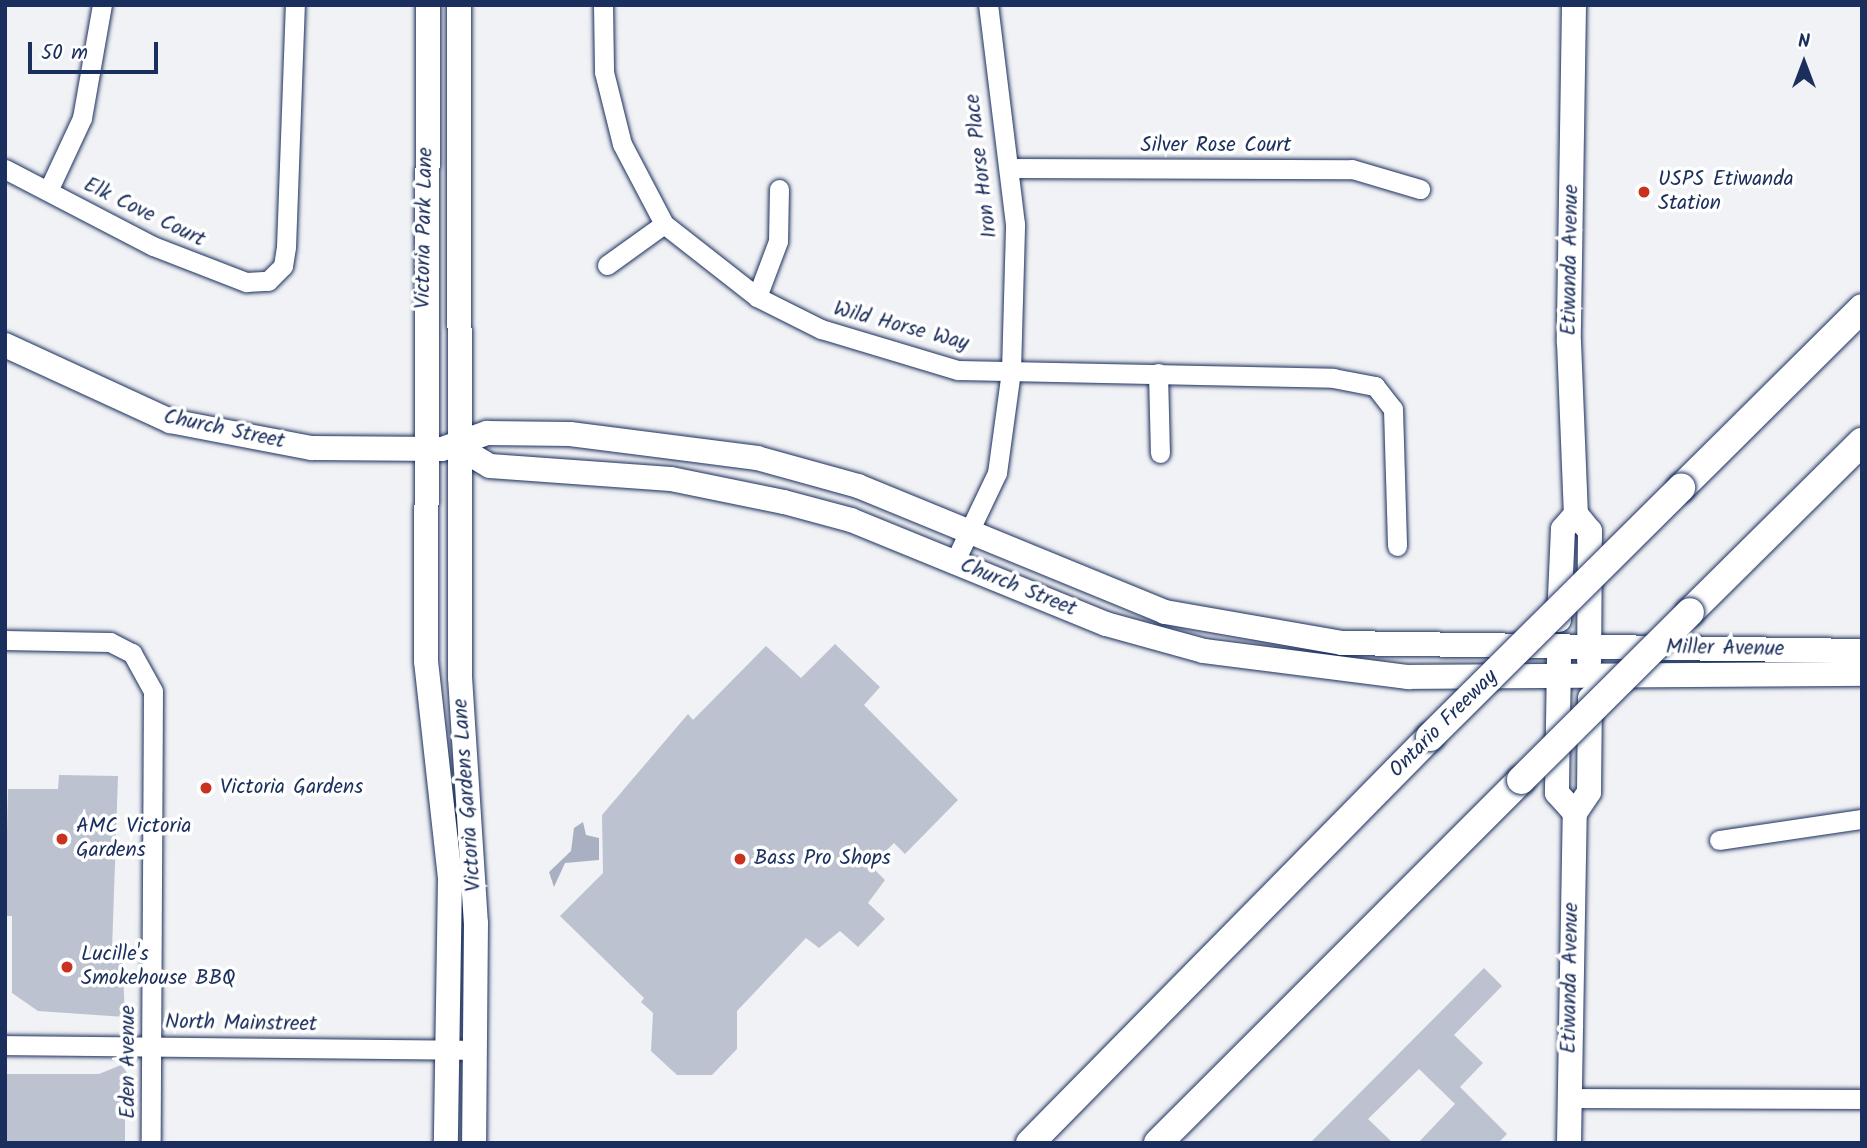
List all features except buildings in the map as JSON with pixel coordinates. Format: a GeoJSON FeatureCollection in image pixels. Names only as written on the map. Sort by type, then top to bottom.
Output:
{"type":"FeatureCollection","features":[{"type":"Feature","properties":{"kind":"highway","name":"Ontario Freeway"},"geometry":{"type":"LineString","coordinates":[[1030,1143],[1430,737],[1862,308]]}},
{"type":"Feature","properties":{"kind":"highway"},"geometry":{"type":"LineString","coordinates":[[1158,1143],[1862,442]]}},
{"type":"Feature","properties":{"kind":"main road","name":"Victoria Park Lane"},"geometry":{"type":"LineString","coordinates":[[426,450],[428,5]]}},
{"type":"Feature","properties":{"kind":"main road","name":"Victoria Park Lane"},"geometry":{"type":"LineString","coordinates":[[458,447],[459,5]]}},
{"type":"Feature","properties":{"kind":"main road","name":"Etiwanda Avenue"},"geometry":{"type":"LineString","coordinates":[[1569,1143],[1575,813],[1589,792],[1590,531],[1576,514],[1569,342],[1574,5]]}},
{"type":"Feature","properties":{"kind":"main road","name":"Church Street"},"geometry":{"type":"LineString","coordinates":[[5,345],[113,400],[193,427],[312,448],[426,450],[458,447],[504,433],[698,446],[858,486],[1116,595],[1203,619],[1342,643],[1589,647]]}},
{"type":"Feature","properties":{"kind":"main road","name":"Church Street"},"geometry":{"type":"LineString","coordinates":[[458,447],[490,466],[732,489],[851,520],[1106,624],[1204,650],[1408,677],[1589,677]]}},
{"type":"Feature","properties":{"kind":"main road","name":"Victoria Gardens Lane"},"geometry":{"type":"LineString","coordinates":[[458,447],[460,677],[477,923],[474,1143]]}},
{"type":"Feature","properties":{"kind":"main road","name":"Victoria Gardens Lane"},"geometry":{"type":"LineString","coordinates":[[426,450],[426,661],[450,877],[446,1143]]}},
{"type":"Feature","properties":{"kind":"main road","name":"Etiwanda Avenue"},"geometry":{"type":"LineString","coordinates":[[1575,813],[1557,793],[1563,530],[1576,514]]}},
{"type":"Feature","properties":{"kind":"main road","name":"Miller Avenue"},"geometry":{"type":"LineString","coordinates":[[1589,647],[1862,651]]}},
{"type":"Feature","properties":{"kind":"main road","name":"Miller Avenue"},"geometry":{"type":"LineString","coordinates":[[1589,677],[1862,674]]}},
{"type":"Feature","properties":{"kind":"street"},"geometry":{"type":"LineString","coordinates":[[48,191],[82,118],[102,5]]}},
{"type":"Feature","properties":{"kind":"street","name":"Elk Cove Court"},"geometry":{"type":"LineString","coordinates":[[5,169],[214,272],[246,282],[268,281],[283,266],[286,247],[295,5]]}},
{"type":"Feature","properties":{"kind":"street","name":"Wild Horse Way"},"geometry":{"type":"LineString","coordinates":[[603,5],[604,72],[622,144],[664,224],[757,298],[821,329],[958,370],[1360,380],[1387,393],[1394,424],[1397,546]]}},
{"type":"Feature","properties":{"kind":"street","name":"Iron Horse Place"},"geometry":{"type":"LineString","coordinates":[[954,563],[997,473],[1011,372],[1015,224],[988,5]]}},
{"type":"Feature","properties":{"kind":"street","name":"Silver Rose Court"},"geometry":{"type":"LineString","coordinates":[[1009,168],[1352,169],[1420,189]]}},
{"type":"Feature","properties":{"kind":"street"},"geometry":{"type":"LineString","coordinates":[[757,298],[778,241],[779,189]]}},
{"type":"Feature","properties":{"kind":"street"},"geometry":{"type":"LineString","coordinates":[[607,265],[664,224]]}},
{"type":"Feature","properties":{"kind":"street"},"geometry":{"type":"LineString","coordinates":[[1158,373],[1160,453]]}},
{"type":"Feature","properties":{"kind":"street","name":"Eden Avenue"},"geometry":{"type":"LineString","coordinates":[[5,640],[110,642],[132,653],[153,691],[152,1143]]}},
{"type":"Feature","properties":{"kind":"street"},"geometry":{"type":"LineString","coordinates":[[1719,840],[1862,819]]}},
{"type":"Feature","properties":{"kind":"street","name":"North Mainstreet"},"geometry":{"type":"LineString","coordinates":[[5,1045],[476,1049]]}},
{"type":"Feature","properties":{"kind":"street"},"geometry":{"type":"LineString","coordinates":[[1569,1098],[1862,1099]]}},
{"type":"Feature","properties":{"kind":"water"},"geometry":{"type":"Polygon","coordinates":[[[583,822],[586,835],[599,838],[599,860],[565,863],[554,887],[549,872],[571,851],[574,828],[583,822]]]}},
{"type":"Feature","properties":{"kind":"place","name":"USPS Etiwanda Station"},"geometry":{"type":"Point","coordinates":[1644,192]}},
{"type":"Feature","properties":{"kind":"place","name":"Victoria Gardens"},"geometry":{"type":"Point","coordinates":[206,788]}},
{"type":"Feature","properties":{"kind":"place","name":"AMC Victoria Gardens"},"geometry":{"type":"Point","coordinates":[62,839]}},
{"type":"Feature","properties":{"kind":"place","name":"Bass Pro Shops"},"geometry":{"type":"Point","coordinates":[740,859]}},
{"type":"Feature","properties":{"kind":"place","name":"Lucille's Smokehouse BBQ"},"geometry":{"type":"Point","coordinates":[67,967]}}]}
